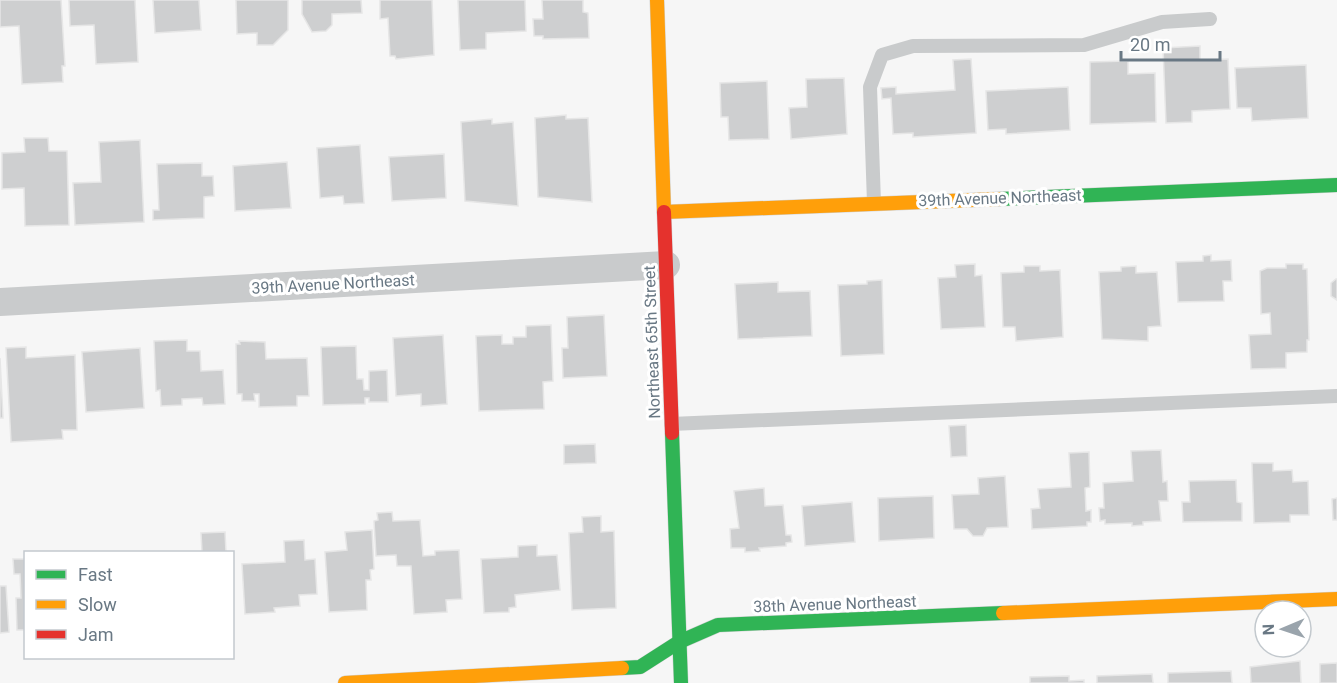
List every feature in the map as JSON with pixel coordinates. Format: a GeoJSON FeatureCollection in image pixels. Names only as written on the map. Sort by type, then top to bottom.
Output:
{"type":"FeatureCollection","features":[{"type":"Feature","properties":{"kind":"street","name":"Northeast 65th Street"},"geometry":{"type":"LineString","coordinates":[[657,0],[681,683]]}},
{"type":"Feature","properties":{"kind":"street","name":"39th Avenue Northeast"},"geometry":{"type":"LineString","coordinates":[[664,212],[1337,185]]}},
{"type":"Feature","properties":{"kind":"street","name":"39th Avenue Northeast"},"geometry":{"type":"LineString","coordinates":[[0,302],[666,265]]}},
{"type":"Feature","properties":{"kind":"street","name":"38th Avenue Northeast"},"geometry":{"type":"LineString","coordinates":[[345,683],[640,667],[680,642],[718,625],[1337,599]]}},
{"type":"Feature","properties":{"kind":"lane"},"geometry":{"type":"LineString","coordinates":[[874,203],[870,87],[882,55],[913,46],[1084,45],[1162,22],[1210,19]]}},
{"type":"Feature","properties":{"kind":"lane"},"geometry":{"type":"LineString","coordinates":[[671,424],[1337,396]]}},
{"type":"Feature","properties":{"kind":"building"},"geometry":{"type":"Polygon","coordinates":[[[0,0],[61,0],[65,66],[62,66],[63,82],[22,84],[19,26],[0,27],[0,0]]]}},
{"type":"Feature","properties":{"kind":"building"},"geometry":{"type":"Polygon","coordinates":[[[69,0],[135,0],[138,62],[96,64],[94,25],[70,26],[69,0]]]}},
{"type":"Feature","properties":{"kind":"building"},"geometry":{"type":"Polygon","coordinates":[[[153,0],[199,0],[201,30],[155,33],[153,0]]]}},
{"type":"Feature","properties":{"kind":"building"},"geometry":{"type":"Polygon","coordinates":[[[236,0],[288,0],[288,30],[273,45],[257,45],[257,33],[237,34],[236,0]]]}},
{"type":"Feature","properties":{"kind":"building"},"geometry":{"type":"Polygon","coordinates":[[[302,0],[361,0],[362,13],[332,14],[332,25],[326,31],[312,32],[302,14],[302,0]]]}},
{"type":"Feature","properties":{"kind":"building"},"geometry":{"type":"Polygon","coordinates":[[[380,0],[432,0],[434,55],[396,59],[395,56],[390,56],[388,18],[380,19],[380,0]]]}},
{"type":"Feature","properties":{"kind":"building"},"geometry":{"type":"Polygon","coordinates":[[[458,0],[525,0],[526,31],[486,33],[486,49],[460,50],[458,0]]]}},
{"type":"Feature","properties":{"kind":"building"},"geometry":{"type":"Polygon","coordinates":[[[542,0],[583,0],[583,12],[588,13],[589,38],[543,39],[543,36],[534,36],[533,19],[543,19],[542,0]]]}},
{"type":"Feature","properties":{"kind":"building"},"geometry":{"type":"Polygon","coordinates":[[[1200,46],[1200,60],[1228,59],[1230,109],[1192,111],[1192,122],[1166,123],[1163,48],[1200,46]]]}},
{"type":"Feature","properties":{"kind":"building"},"geometry":{"type":"Polygon","coordinates":[[[971,59],[976,133],[913,137],[913,133],[893,134],[891,98],[882,99],[881,88],[896,87],[896,94],[955,90],[953,60],[971,59]]]}},
{"type":"Feature","properties":{"kind":"building"},"geometry":{"type":"Polygon","coordinates":[[[1128,61],[1128,74],[1155,73],[1156,122],[1090,124],[1090,62],[1128,61]]]}},
{"type":"Feature","properties":{"kind":"building"},"geometry":{"type":"Polygon","coordinates":[[[1306,65],[1308,118],[1252,121],[1251,108],[1237,108],[1235,68],[1306,65]]]}},
{"type":"Feature","properties":{"kind":"building"},"geometry":{"type":"Polygon","coordinates":[[[844,78],[847,134],[791,139],[789,108],[807,107],[806,79],[844,78]]]}},
{"type":"Feature","properties":{"kind":"building"},"geometry":{"type":"Polygon","coordinates":[[[767,81],[769,139],[729,140],[728,117],[721,117],[720,83],[767,81]]]}},
{"type":"Feature","properties":{"kind":"building"},"geometry":{"type":"Polygon","coordinates":[[[1068,87],[1070,130],[1006,134],[1006,129],[988,130],[986,91],[1068,87]]]}},
{"type":"Feature","properties":{"kind":"building"},"geometry":{"type":"Polygon","coordinates":[[[566,115],[566,119],[588,118],[592,202],[538,197],[535,118],[566,115]]]}},
{"type":"Feature","properties":{"kind":"building"},"geometry":{"type":"Polygon","coordinates":[[[492,119],[492,124],[513,122],[518,206],[465,201],[461,122],[492,119]]]}},
{"type":"Feature","properties":{"kind":"building"},"geometry":{"type":"Polygon","coordinates":[[[24,138],[48,138],[49,151],[67,151],[69,225],[25,226],[24,188],[2,189],[2,153],[25,152],[24,138]]]}},
{"type":"Feature","properties":{"kind":"building"},"geometry":{"type":"Polygon","coordinates":[[[140,140],[144,222],[75,225],[73,183],[101,182],[99,142],[140,140]]]}},
{"type":"Feature","properties":{"kind":"building"},"geometry":{"type":"Polygon","coordinates":[[[360,145],[364,203],[344,204],[343,196],[320,198],[317,148],[360,145]]]}},
{"type":"Feature","properties":{"kind":"building"},"geometry":{"type":"Polygon","coordinates":[[[444,154],[446,198],[392,201],[389,157],[444,154]]]}},
{"type":"Feature","properties":{"kind":"building"},"geometry":{"type":"Polygon","coordinates":[[[287,162],[291,208],[235,211],[233,166],[287,162]]]}},
{"type":"Feature","properties":{"kind":"building"},"geometry":{"type":"Polygon","coordinates":[[[202,163],[202,176],[213,176],[214,196],[204,197],[204,218],[153,220],[153,210],[159,210],[157,164],[202,163]]]}},
{"type":"Feature","properties":{"kind":"building"},"geometry":{"type":"Polygon","coordinates":[[[1211,255],[1211,261],[1231,260],[1232,281],[1223,281],[1224,301],[1178,302],[1176,262],[1203,261],[1203,256],[1211,255]]]}},
{"type":"Feature","properties":{"kind":"building"},"geometry":{"type":"Polygon","coordinates":[[[975,264],[975,276],[982,275],[985,327],[941,329],[938,278],[956,277],[955,265],[975,264]]]}},
{"type":"Feature","properties":{"kind":"building"},"geometry":{"type":"Polygon","coordinates":[[[1286,264],[1303,264],[1303,269],[1307,269],[1309,340],[1307,340],[1307,352],[1286,353],[1286,368],[1251,369],[1249,335],[1271,334],[1270,313],[1261,314],[1260,271],[1267,268],[1286,268],[1286,264]]]}},
{"type":"Feature","properties":{"kind":"building"},"geometry":{"type":"Polygon","coordinates":[[[1024,266],[1040,266],[1040,271],[1060,270],[1063,337],[1016,341],[1015,327],[1003,327],[1001,273],[1024,272],[1024,266]]]}},
{"type":"Feature","properties":{"kind":"building"},"geometry":{"type":"Polygon","coordinates":[[[1136,266],[1136,273],[1157,272],[1161,326],[1148,327],[1148,341],[1102,339],[1099,272],[1121,271],[1121,267],[1136,266]]]}},
{"type":"Feature","properties":{"kind":"building"},"geometry":{"type":"Polygon","coordinates":[[[1336,279],[1337,300],[1331,296],[1331,283],[1336,279]]]}},
{"type":"Feature","properties":{"kind":"building"},"geometry":{"type":"Polygon","coordinates":[[[882,280],[884,354],[841,356],[838,285],[867,284],[867,281],[882,280]]]}},
{"type":"Feature","properties":{"kind":"building"},"geometry":{"type":"Polygon","coordinates":[[[778,282],[778,292],[810,291],[812,336],[738,339],[735,284],[778,282]]]}},
{"type":"Feature","properties":{"kind":"building"},"geometry":{"type":"Polygon","coordinates":[[[604,315],[607,376],[563,378],[562,348],[568,348],[567,317],[604,315]]]}},
{"type":"Feature","properties":{"kind":"building"},"geometry":{"type":"Polygon","coordinates":[[[551,325],[553,381],[543,382],[544,409],[479,411],[476,336],[502,335],[502,344],[513,344],[513,337],[526,337],[526,326],[551,325]]]}},
{"type":"Feature","properties":{"kind":"building"},"geometry":{"type":"Polygon","coordinates":[[[443,335],[447,404],[421,406],[421,394],[396,396],[393,338],[443,335]]]}},
{"type":"Feature","properties":{"kind":"building"},"geometry":{"type":"Polygon","coordinates":[[[187,340],[187,351],[200,351],[201,371],[223,370],[225,404],[203,405],[202,398],[182,399],[182,405],[161,406],[160,390],[156,391],[154,341],[187,340]]]}},
{"type":"Feature","properties":{"kind":"building"},"geometry":{"type":"Polygon","coordinates":[[[239,341],[265,342],[266,359],[307,358],[309,396],[297,396],[297,406],[259,407],[259,394],[254,394],[255,401],[242,401],[242,394],[237,394],[236,344],[240,344],[239,341]]]}},
{"type":"Feature","properties":{"kind":"building"},"geometry":{"type":"Polygon","coordinates":[[[356,346],[357,379],[363,379],[364,390],[369,390],[369,371],[387,370],[388,402],[369,402],[369,398],[365,398],[365,404],[323,405],[321,347],[356,346]]]}},
{"type":"Feature","properties":{"kind":"building"},"geometry":{"type":"Polygon","coordinates":[[[26,347],[26,358],[75,355],[77,430],[62,430],[63,439],[11,442],[6,348],[26,347]]]}},
{"type":"Feature","properties":{"kind":"building"},"geometry":{"type":"Polygon","coordinates":[[[140,348],[144,408],[86,412],[82,352],[140,348]]]}},
{"type":"Feature","properties":{"kind":"building"},"geometry":{"type":"Polygon","coordinates":[[[0,358],[3,418],[0,418],[0,358]]]}},
{"type":"Feature","properties":{"kind":"building"},"geometry":{"type":"Polygon","coordinates":[[[966,425],[967,456],[951,457],[949,426],[966,425]]]}},
{"type":"Feature","properties":{"kind":"building"},"geometry":{"type":"Polygon","coordinates":[[[595,444],[596,463],[564,464],[564,445],[595,444]]]}},
{"type":"Feature","properties":{"kind":"building"},"geometry":{"type":"Polygon","coordinates":[[[1161,450],[1163,482],[1167,481],[1168,501],[1159,501],[1161,521],[1143,522],[1143,525],[1132,526],[1132,523],[1105,524],[1105,520],[1100,521],[1099,508],[1104,508],[1103,483],[1133,481],[1131,451],[1161,450]]]}},
{"type":"Feature","properties":{"kind":"building"},"geometry":{"type":"Polygon","coordinates":[[[1089,452],[1090,487],[1085,488],[1086,511],[1091,510],[1091,522],[1087,522],[1087,526],[1032,529],[1031,509],[1040,508],[1038,489],[1071,487],[1069,453],[1089,452]]]}},
{"type":"Feature","properties":{"kind":"building"},"geometry":{"type":"Polygon","coordinates":[[[1252,463],[1273,463],[1273,471],[1292,470],[1293,482],[1308,481],[1309,515],[1290,515],[1290,522],[1254,523],[1252,463]]]}},
{"type":"Feature","properties":{"kind":"building"},"geometry":{"type":"Polygon","coordinates":[[[1005,476],[1008,527],[987,528],[983,536],[973,536],[967,529],[954,529],[952,495],[979,494],[978,478],[1005,476]]]}},
{"type":"Feature","properties":{"kind":"building"},"geometry":{"type":"Polygon","coordinates":[[[1236,480],[1237,502],[1242,503],[1242,521],[1183,522],[1182,502],[1190,502],[1189,481],[1236,480]]]}},
{"type":"Feature","properties":{"kind":"building"},"geometry":{"type":"Polygon","coordinates":[[[764,488],[765,506],[783,505],[786,535],[791,535],[792,542],[786,543],[786,546],[759,548],[760,551],[745,552],[745,548],[731,548],[730,529],[739,528],[734,491],[764,488]]]}},
{"type":"Feature","properties":{"kind":"building"},"geometry":{"type":"Polygon","coordinates":[[[933,496],[934,538],[879,541],[878,498],[933,496]]]}},
{"type":"Feature","properties":{"kind":"building"},"geometry":{"type":"Polygon","coordinates":[[[1337,498],[1337,520],[1333,520],[1332,499],[1337,498]]]}},
{"type":"Feature","properties":{"kind":"building"},"geometry":{"type":"Polygon","coordinates":[[[852,502],[855,542],[805,546],[802,506],[852,502]]]}},
{"type":"Feature","properties":{"kind":"building"},"geometry":{"type":"Polygon","coordinates":[[[392,512],[393,521],[420,520],[423,556],[435,555],[435,551],[459,550],[462,599],[446,600],[447,612],[414,614],[411,566],[397,566],[396,555],[376,556],[374,521],[378,520],[377,513],[392,512]]]}},
{"type":"Feature","properties":{"kind":"building"},"geometry":{"type":"Polygon","coordinates":[[[601,516],[601,532],[614,531],[616,608],[572,610],[569,533],[583,532],[582,517],[601,516]]]}},
{"type":"Feature","properties":{"kind":"building"},"geometry":{"type":"Polygon","coordinates":[[[372,530],[374,569],[370,570],[371,580],[366,580],[367,610],[329,612],[325,552],[347,550],[345,532],[372,530]]]}},
{"type":"Feature","properties":{"kind":"building"},"geometry":{"type":"Polygon","coordinates":[[[225,532],[226,551],[202,551],[201,533],[225,532]]]}},
{"type":"Feature","properties":{"kind":"building"},"geometry":{"type":"Polygon","coordinates":[[[304,540],[305,560],[315,559],[317,594],[299,595],[300,606],[274,608],[275,612],[245,614],[242,564],[285,562],[284,541],[304,540]]]}},
{"type":"Feature","properties":{"kind":"building"},"geometry":{"type":"Polygon","coordinates":[[[537,545],[537,556],[557,555],[560,590],[515,595],[516,607],[509,608],[509,612],[484,613],[481,559],[518,557],[518,546],[537,545]]]}},
{"type":"Feature","properties":{"kind":"building"},"geometry":{"type":"Polygon","coordinates":[[[13,559],[24,559],[24,630],[17,630],[16,598],[21,598],[20,574],[14,574],[13,559]]]}},
{"type":"Feature","properties":{"kind":"building"},"geometry":{"type":"Polygon","coordinates":[[[0,586],[6,586],[9,632],[0,633],[0,586]]]}},
{"type":"Feature","properties":{"kind":"building"},"geometry":{"type":"Polygon","coordinates":[[[1300,661],[1301,683],[1251,683],[1250,667],[1300,661]]]}},
{"type":"Feature","properties":{"kind":"building"},"geometry":{"type":"Polygon","coordinates":[[[1337,663],[1337,683],[1320,683],[1320,664],[1337,663]]]}},
{"type":"Feature","properties":{"kind":"building"},"geometry":{"type":"Polygon","coordinates":[[[1231,671],[1232,683],[1168,683],[1168,673],[1231,671]]]}},
{"type":"Feature","properties":{"kind":"building"},"geometry":{"type":"Polygon","coordinates":[[[1152,674],[1153,683],[1097,683],[1097,676],[1152,674]]]}},
{"type":"Feature","properties":{"kind":"building"},"geometry":{"type":"Polygon","coordinates":[[[1069,676],[1069,681],[1084,680],[1084,683],[1030,683],[1030,677],[1069,676]]]}},
{"type":"Feature","properties":{"kind":"traffic: fast"},"geometry":{"type":"LineString","coordinates":[[999,199],[1337,185]]}},
{"type":"Feature","properties":{"kind":"traffic: fast"},"geometry":{"type":"LineString","coordinates":[[672,433],[681,683]]}},
{"type":"Feature","properties":{"kind":"traffic: fast"},"geometry":{"type":"LineString","coordinates":[[622,668],[640,667],[679,642],[718,625],[1003,613]]}},
{"type":"Feature","properties":{"kind":"traffic: slow"},"geometry":{"type":"LineString","coordinates":[[657,0],[664,212]]}},
{"type":"Feature","properties":{"kind":"traffic: slow"},"geometry":{"type":"LineString","coordinates":[[664,212],[999,199]]}},
{"type":"Feature","properties":{"kind":"traffic: slow"},"geometry":{"type":"LineString","coordinates":[[1003,613],[1337,599]]}},
{"type":"Feature","properties":{"kind":"traffic: slow"},"geometry":{"type":"LineString","coordinates":[[345,683],[622,668]]}},
{"type":"Feature","properties":{"kind":"traffic: jam"},"geometry":{"type":"LineString","coordinates":[[664,212],[672,433]]}}]}
